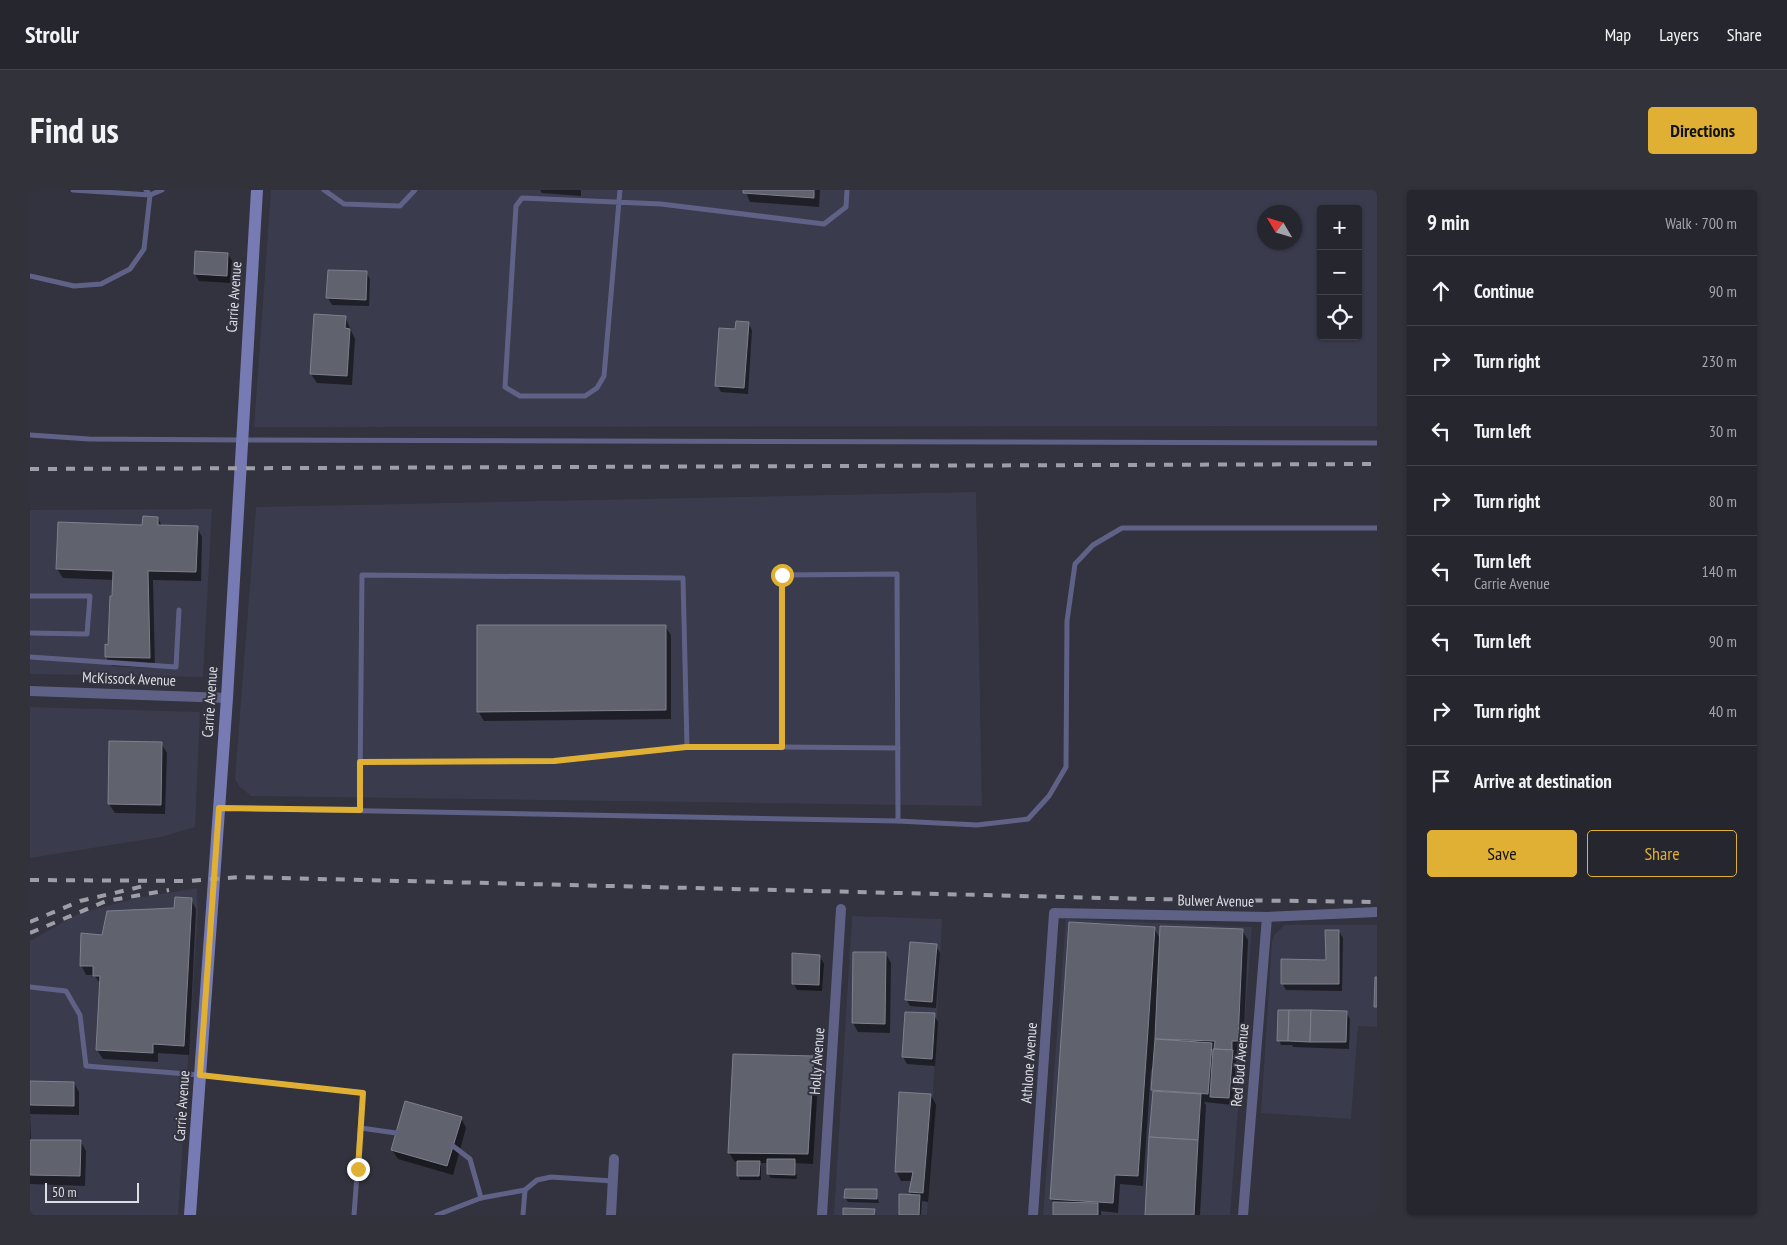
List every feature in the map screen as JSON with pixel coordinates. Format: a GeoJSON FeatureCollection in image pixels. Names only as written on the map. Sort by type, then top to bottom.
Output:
{"type":"FeatureCollection","features":[{"type":"Feature","properties":{"kind":"street","name":"Carrie Avenue"},"geometry":{"type":"LineString","coordinates":[[190,1215],[227,698],[257,190]]}},
{"type":"Feature","properties":{"kind":"street","name":"McKissock Avenue"},"geometry":{"type":"LineString","coordinates":[[30,690],[227,698]]}},
{"type":"Feature","properties":{"kind":"street","name":"Holly Avenue"},"geometry":{"type":"LineString","coordinates":[[822,1215],[841,909]]}},
{"type":"Feature","properties":{"kind":"street","name":"Bulwer Avenue"},"geometry":{"type":"LineString","coordinates":[[1054,914],[1267,917],[1377,912]]}},
{"type":"Feature","properties":{"kind":"street","name":"Athlone Avenue"},"geometry":{"type":"LineString","coordinates":[[1033,1215],[1054,914]]}},
{"type":"Feature","properties":{"kind":"street","name":"Red Bud Avenue"},"geometry":{"type":"LineString","coordinates":[[1242,1215],[1267,917]]}},
{"type":"Feature","properties":{"kind":"street"},"geometry":{"type":"LineString","coordinates":[[611,1215],[614,1159]]}},
{"type":"Feature","properties":{"kind":"lane"},"geometry":{"type":"LineString","coordinates":[[73,190],[150,195],[162,190]]}},
{"type":"Feature","properties":{"kind":"lane"},"geometry":{"type":"LineString","coordinates":[[30,276],[74,286],[101,284],[130,269],[144,249],[150,195],[146,190]]}},
{"type":"Feature","properties":{"kind":"lane"},"geometry":{"type":"LineString","coordinates":[[324,190],[344,204],[400,206],[415,190]]}},
{"type":"Feature","properties":{"kind":"lane"},"geometry":{"type":"LineString","coordinates":[[620,190],[619,201],[604,376],[597,388],[585,396],[520,396],[505,387],[516,206],[522,198],[619,201],[660,204],[824,224],[846,207],[848,190]]}},
{"type":"Feature","properties":{"kind":"lane"},"geometry":{"type":"LineString","coordinates":[[30,435],[89,439],[241,440],[1377,443]]}},
{"type":"Feature","properties":{"kind":"lane"},"geometry":{"type":"LineString","coordinates":[[219,808],[898,821],[977,825],[1028,819],[1049,796],[1066,767],[1067,621],[1074,564],[1094,545],[1122,528],[1377,528]]}},
{"type":"Feature","properties":{"kind":"lane"},"geometry":{"type":"LineString","coordinates":[[360,810],[362,574],[683,578],[686,747]]}},
{"type":"Feature","properties":{"kind":"lane"},"geometry":{"type":"LineString","coordinates":[[782,747],[782,575],[897,574],[898,821]]}},
{"type":"Feature","properties":{"kind":"lane"},"geometry":{"type":"LineString","coordinates":[[30,596],[90,596],[87,634],[30,633]]}},
{"type":"Feature","properties":{"kind":"lane"},"geometry":{"type":"LineString","coordinates":[[30,657],[176,667],[179,610]]}},
{"type":"Feature","properties":{"kind":"lane"},"geometry":{"type":"LineString","coordinates":[[360,762],[554,761],[686,747],[898,748]]}},
{"type":"Feature","properties":{"kind":"lane"},"geometry":{"type":"LineString","coordinates":[[30,987],[66,991],[80,1015],[86,1066],[200,1075],[363,1093],[354,1215]]}},
{"type":"Feature","properties":{"kind":"lane"},"geometry":{"type":"LineString","coordinates":[[361,1128],[396,1133]]}},
{"type":"Feature","properties":{"kind":"lane"},"geometry":{"type":"LineString","coordinates":[[453,1146],[470,1159],[481,1198]]}},
{"type":"Feature","properties":{"kind":"lane"},"geometry":{"type":"LineString","coordinates":[[440,1214],[481,1198],[525,1190],[537,1180],[551,1177],[613,1181]]}},
{"type":"Feature","properties":{"kind":"lane"},"geometry":{"type":"LineString","coordinates":[[523,1215],[525,1190]]}},
{"type":"Feature","properties":{"kind":"shaded area"},"geometry":{"type":"Polygon","coordinates":[[[271,190],[1377,190],[1377,426],[254,427],[271,190]]]}},
{"type":"Feature","properties":{"kind":"shaded area"},"geometry":{"type":"Polygon","coordinates":[[[976,492],[982,806],[251,796],[240,787],[235,779],[256,507],[976,492]]]}},
{"type":"Feature","properties":{"kind":"shaded area"},"geometry":{"type":"Polygon","coordinates":[[[212,509],[203,677],[30,674],[30,510],[212,509]]]}},
{"type":"Feature","properties":{"kind":"shaded area"},"geometry":{"type":"Polygon","coordinates":[[[30,707],[200,712],[195,827],[161,837],[30,858],[30,707]]]}},
{"type":"Feature","properties":{"kind":"shaded area"},"geometry":{"type":"Polygon","coordinates":[[[197,888],[198,912],[178,1215],[30,1215],[30,941],[78,914],[136,898],[197,888]]]}},
{"type":"Feature","properties":{"kind":"shaded area"},"geometry":{"type":"Polygon","coordinates":[[[852,916],[942,919],[927,1215],[834,1215],[852,916]]]}},
{"type":"Feature","properties":{"kind":"shaded area"},"geometry":{"type":"Polygon","coordinates":[[[1066,919],[1252,927],[1230,1215],[1043,1215],[1066,919]]]}},
{"type":"Feature","properties":{"kind":"shaded area"},"geometry":{"type":"Polygon","coordinates":[[[1285,925],[1377,925],[1377,1027],[1358,1026],[1351,1119],[1261,1113],[1272,941],[1275,934],[1285,925]]]}},
{"type":"Feature","properties":{"kind":"building"},"geometry":{"type":"Polygon","coordinates":[[[743,190],[814,190],[814,198],[743,193],[743,190]]]}},
{"type":"Feature","properties":{"kind":"building"},"geometry":{"type":"Polygon","coordinates":[[[195,251],[228,253],[227,276],[194,274],[195,251]]]}},
{"type":"Feature","properties":{"kind":"building"},"geometry":{"type":"Polygon","coordinates":[[[328,270],[367,271],[366,300],[326,298],[328,270]]]}},
{"type":"Feature","properties":{"kind":"building"},"geometry":{"type":"Polygon","coordinates":[[[314,314],[346,316],[345,328],[350,329],[347,376],[310,374],[314,314]]]}},
{"type":"Feature","properties":{"kind":"building"},"geometry":{"type":"Polygon","coordinates":[[[736,321],[749,322],[744,388],[715,386],[719,328],[735,329],[736,321]]]}},
{"type":"Feature","properties":{"kind":"building"},"geometry":{"type":"Polygon","coordinates":[[[143,516],[158,517],[158,525],[198,526],[196,572],[148,571],[150,658],[105,657],[105,644],[108,645],[113,571],[56,569],[58,522],[142,525],[143,516]]]}},
{"type":"Feature","properties":{"kind":"building"},"geometry":{"type":"Polygon","coordinates":[[[477,625],[666,625],[666,710],[477,712],[477,625]]]}},
{"type":"Feature","properties":{"kind":"building"},"geometry":{"type":"Polygon","coordinates":[[[109,741],[162,742],[161,805],[108,804],[109,741]]]}},
{"type":"Feature","properties":{"kind":"building"},"geometry":{"type":"Polygon","coordinates":[[[175,897],[192,898],[184,1046],[153,1044],[153,1053],[96,1050],[100,976],[93,976],[93,966],[80,966],[81,933],[102,935],[107,911],[174,908],[175,897]]]}},
{"type":"Feature","properties":{"kind":"building"},"geometry":{"type":"Polygon","coordinates":[[[1069,922],[1155,927],[1138,1176],[1115,1175],[1113,1203],[1050,1199],[1069,922]]]}},
{"type":"Feature","properties":{"kind":"building"},"geometry":{"type":"Polygon","coordinates":[[[1160,926],[1243,929],[1238,1041],[1232,1041],[1232,1050],[1214,1049],[1215,1041],[1155,1039],[1160,926]]]}},
{"type":"Feature","properties":{"kind":"building"},"geometry":{"type":"Polygon","coordinates":[[[1325,930],[1339,930],[1339,984],[1281,984],[1281,959],[1326,960],[1325,930]]]}},
{"type":"Feature","properties":{"kind":"building"},"geometry":{"type":"Polygon","coordinates":[[[910,942],[937,944],[932,1002],[905,1000],[910,942]]]}},
{"type":"Feature","properties":{"kind":"building"},"geometry":{"type":"Polygon","coordinates":[[[853,952],[886,952],[885,1024],[852,1023],[853,952]]]}},
{"type":"Feature","properties":{"kind":"building"},"geometry":{"type":"Polygon","coordinates":[[[792,953],[820,955],[819,985],[792,984],[792,953]]]}},
{"type":"Feature","properties":{"kind":"building"},"geometry":{"type":"Polygon","coordinates":[[[1375,977],[1377,977],[1377,1007],[1374,1007],[1375,977]]]}},
{"type":"Feature","properties":{"kind":"building"},"geometry":{"type":"Polygon","coordinates":[[[1278,1010],[1289,1010],[1288,1041],[1277,1041],[1278,1010]]]}},
{"type":"Feature","properties":{"kind":"building"},"geometry":{"type":"Polygon","coordinates":[[[1289,1010],[1311,1010],[1310,1042],[1288,1041],[1289,1010]]]}},
{"type":"Feature","properties":{"kind":"building"},"geometry":{"type":"Polygon","coordinates":[[[1311,1010],[1347,1011],[1346,1042],[1310,1042],[1311,1010]]]}},
{"type":"Feature","properties":{"kind":"building"},"geometry":{"type":"Polygon","coordinates":[[[905,1012],[935,1013],[932,1059],[902,1057],[905,1012]]]}},
{"type":"Feature","properties":{"kind":"building"},"geometry":{"type":"Polygon","coordinates":[[[1155,1039],[1212,1043],[1208,1094],[1151,1090],[1155,1039]]]}},
{"type":"Feature","properties":{"kind":"building"},"geometry":{"type":"Polygon","coordinates":[[[1213,1049],[1233,1050],[1229,1098],[1210,1097],[1213,1049]]]}},
{"type":"Feature","properties":{"kind":"building"},"geometry":{"type":"Polygon","coordinates":[[[733,1054],[814,1056],[808,1154],[728,1153],[733,1054]]]}},
{"type":"Feature","properties":{"kind":"building"},"geometry":{"type":"Polygon","coordinates":[[[30,1081],[74,1082],[74,1106],[30,1105],[30,1081]]]}},
{"type":"Feature","properties":{"kind":"building"},"geometry":{"type":"Polygon","coordinates":[[[1153,1091],[1201,1094],[1198,1140],[1149,1137],[1153,1091]]]}},
{"type":"Feature","properties":{"kind":"building"},"geometry":{"type":"Polygon","coordinates":[[[899,1092],[931,1094],[923,1193],[909,1192],[913,1172],[895,1172],[899,1092]]]}},
{"type":"Feature","properties":{"kind":"building"},"geometry":{"type":"Polygon","coordinates":[[[405,1101],[462,1117],[447,1166],[391,1150],[405,1101]]]}},
{"type":"Feature","properties":{"kind":"building"},"geometry":{"type":"Polygon","coordinates":[[[1149,1137],[1198,1140],[1194,1215],[1145,1215],[1149,1137]]]}},
{"type":"Feature","properties":{"kind":"building"},"geometry":{"type":"Polygon","coordinates":[[[30,1140],[81,1140],[80,1176],[30,1175],[30,1140]]]}},
{"type":"Feature","properties":{"kind":"building"},"geometry":{"type":"Polygon","coordinates":[[[767,1159],[795,1159],[795,1175],[767,1174],[767,1159]]]}},
{"type":"Feature","properties":{"kind":"building"},"geometry":{"type":"Polygon","coordinates":[[[737,1161],[760,1161],[759,1176],[737,1176],[737,1161]]]}},
{"type":"Feature","properties":{"kind":"building"},"geometry":{"type":"Polygon","coordinates":[[[845,1189],[877,1189],[877,1199],[844,1198],[845,1189]]]}},
{"type":"Feature","properties":{"kind":"building"},"geometry":{"type":"Polygon","coordinates":[[[899,1194],[920,1195],[919,1215],[899,1215],[899,1194]]]}},
{"type":"Feature","properties":{"kind":"building"},"geometry":{"type":"Polygon","coordinates":[[[1053,1202],[1098,1203],[1098,1215],[1053,1215],[1053,1202]]]}},
{"type":"Feature","properties":{"kind":"building"},"geometry":{"type":"Polygon","coordinates":[[[843,1208],[875,1209],[874,1215],[843,1215],[843,1208]]]}},
{"type":"Feature","properties":{"kind":"railway"},"geometry":{"type":"LineString","coordinates":[[30,469],[1377,464]]}},
{"type":"Feature","properties":{"kind":"railway"},"geometry":{"type":"LineString","coordinates":[[30,880],[189,881],[239,877],[1146,899],[1377,902]]}},
{"type":"Feature","properties":{"kind":"railway"},"geometry":{"type":"LineString","coordinates":[[30,922],[80,901],[144,886]]}},
{"type":"Feature","properties":{"kind":"railway"},"geometry":{"type":"LineString","coordinates":[[30,933],[106,901],[169,890]]}},
{"type":"Feature","properties":{"kind":"route"},"geometry":{"type":"LineString","coordinates":[[358,1169],[363,1093],[200,1075],[219,808],[360,810],[360,762],[554,761],[686,747],[782,747],[782,575]]}}]}
